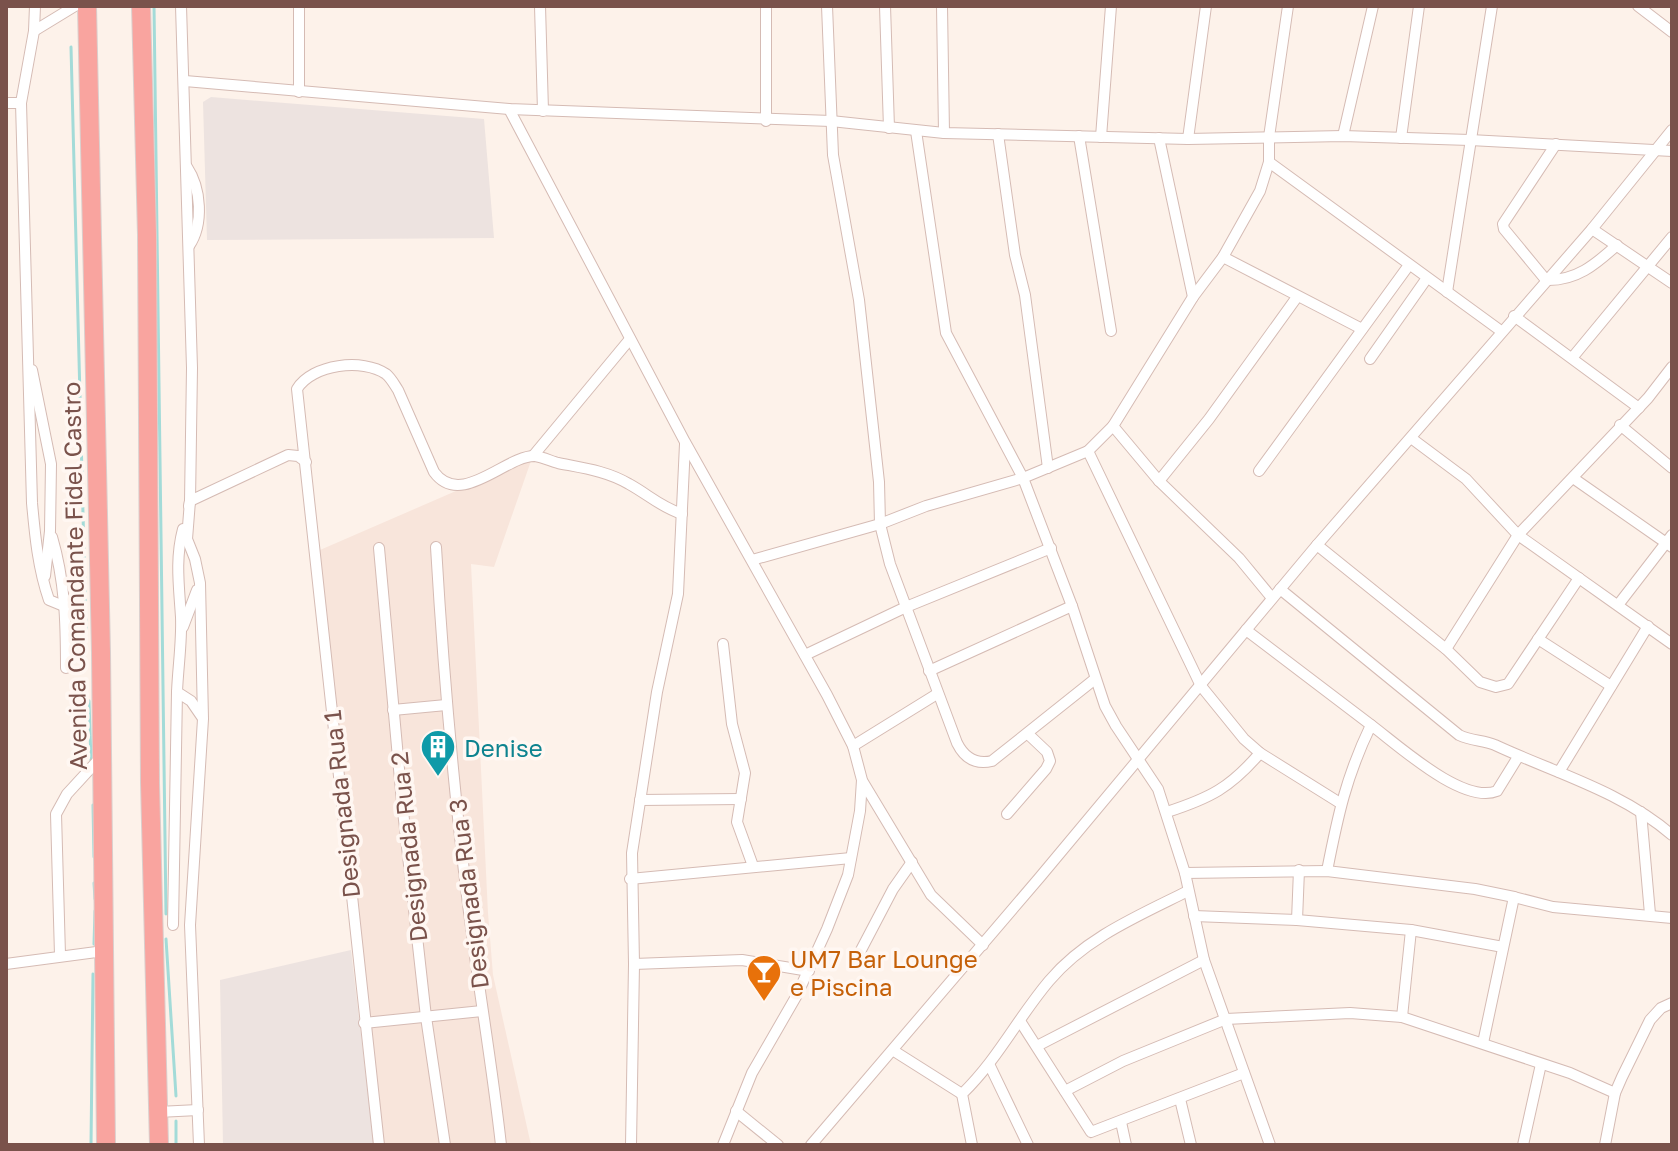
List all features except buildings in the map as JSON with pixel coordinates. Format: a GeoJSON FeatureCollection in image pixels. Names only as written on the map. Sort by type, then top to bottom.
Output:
{"type":"FeatureCollection","features":[{"type":"Feature","properties":{"kind":"highway","name":"Avenida Comandante Fidel Castro"},"geometry":{"type":"LineString","coordinates":[[87,6],[102,756],[106,1145]]}},
{"type":"Feature","properties":{"kind":"highway"},"geometry":{"type":"LineString","coordinates":[[141,6],[147,235],[150,767],[159,1145]]}},
{"type":"Feature","properties":{"kind":"street"},"geometry":{"type":"LineString","coordinates":[[35,6],[34,31],[21,103],[32,503],[44,586],[49,600],[66,607]]}},
{"type":"Feature","properties":{"kind":"street"},"geometry":{"type":"LineString","coordinates":[[34,31],[75,6]]}},
{"type":"Feature","properties":{"kind":"street"},"geometry":{"type":"LineString","coordinates":[[181,6],[192,368],[187,539],[200,583],[203,719],[190,925],[199,1145]]}},
{"type":"Feature","properties":{"kind":"street"},"geometry":{"type":"LineString","coordinates":[[299,6],[299,92]]}},
{"type":"Feature","properties":{"kind":"street"},"geometry":{"type":"LineString","coordinates":[[540,6],[543,111]]}},
{"type":"Feature","properties":{"kind":"street"},"geometry":{"type":"LineString","coordinates":[[766,6],[766,121]]}},
{"type":"Feature","properties":{"kind":"street"},"geometry":{"type":"LineString","coordinates":[[827,6],[833,155],[859,300],[879,482],[880,524],[890,564],[937,694],[962,753],[974,761],[992,761],[1095,679]]}},
{"type":"Feature","properties":{"kind":"street"},"geometry":{"type":"LineString","coordinates":[[885,6],[889,128]]}},
{"type":"Feature","properties":{"kind":"street"},"geometry":{"type":"LineString","coordinates":[[942,6],[944,133]]}},
{"type":"Feature","properties":{"kind":"street"},"geometry":{"type":"LineString","coordinates":[[1101,137],[1111,6]]}},
{"type":"Feature","properties":{"kind":"street"},"geometry":{"type":"LineString","coordinates":[[1188,139],[1206,6]]}},
{"type":"Feature","properties":{"kind":"street"},"geometry":{"type":"LineString","coordinates":[[752,560],[880,524],[926,506],[1023,478],[1088,451],[1113,426],[1193,297],[1223,257],[1260,191],[1269,162],[1269,137],[1288,6]]}},
{"type":"Feature","properties":{"kind":"street"},"geometry":{"type":"LineString","coordinates":[[1343,136],[1373,6]]}},
{"type":"Feature","properties":{"kind":"street"},"geometry":{"type":"LineString","coordinates":[[1401,138],[1419,6]]}},
{"type":"Feature","properties":{"kind":"street"},"geometry":{"type":"LineString","coordinates":[[1447,292],[1492,6]]}},
{"type":"Feature","properties":{"kind":"street"},"geometry":{"type":"LineString","coordinates":[[1638,6],[1672,32]]}},
{"type":"Feature","properties":{"kind":"street"},"geometry":{"type":"LineString","coordinates":[[185,81],[509,109],[766,121],[831,121],[944,133],[1188,139],[1343,136],[1672,151]]}},
{"type":"Feature","properties":{"kind":"street"},"geometry":{"type":"LineString","coordinates":[[6,103],[21,103]]}},
{"type":"Feature","properties":{"kind":"street"},"geometry":{"type":"LineString","coordinates":[[509,109],[685,442],[853,746],[862,780],[931,895],[983,945]]}},
{"type":"Feature","properties":{"kind":"street"},"geometry":{"type":"LineString","coordinates":[[811,1145],[894,1051],[1317,545],[1592,229],[1672,130]]}},
{"type":"Feature","properties":{"kind":"street"},"geometry":{"type":"LineString","coordinates":[[916,131],[946,333],[1023,478],[1072,606],[1095,679],[1116,726],[1153,778],[1167,812],[1185,873],[1204,960],[1270,1145]]}},
{"type":"Feature","properties":{"kind":"street"},"geometry":{"type":"LineString","coordinates":[[998,134],[1015,255],[1025,295],[1048,468]]}},
{"type":"Feature","properties":{"kind":"street"},"geometry":{"type":"LineString","coordinates":[[1079,136],[1111,331]]}},
{"type":"Feature","properties":{"kind":"street"},"geometry":{"type":"LineString","coordinates":[[1159,138],[1193,297]]}},
{"type":"Feature","properties":{"kind":"street"},"geometry":{"type":"LineString","coordinates":[[1556,144],[1503,224],[1504,229],[1546,280],[1564,281],[1583,273],[1617,245]]}},
{"type":"Feature","properties":{"kind":"street"},"geometry":{"type":"LineString","coordinates":[[1269,162],[1501,331]]}},
{"type":"Feature","properties":{"kind":"street"},"geometry":{"type":"LineString","coordinates":[[1592,229],[1672,283]]}},
{"type":"Feature","properties":{"kind":"street"},"geometry":{"type":"LineString","coordinates":[[1572,358],[1672,237]]}},
{"type":"Feature","properties":{"kind":"street"},"geometry":{"type":"LineString","coordinates":[[1223,257],[1362,329]]}},
{"type":"Feature","properties":{"kind":"street"},"geometry":{"type":"LineString","coordinates":[[1259,471],[1409,265]]}},
{"type":"Feature","properties":{"kind":"street"},"geometry":{"type":"LineString","coordinates":[[1370,359],[1427,278]]}},
{"type":"Feature","properties":{"kind":"street"},"geometry":{"type":"LineString","coordinates":[[1392,288],[1410,302]]}},
{"type":"Feature","properties":{"kind":"street"},"geometry":{"type":"LineString","coordinates":[[1159,481],[1209,419],[1297,297]]}},
{"type":"Feature","properties":{"kind":"street"},"geometry":{"type":"LineString","coordinates":[[1514,316],[1639,408]]}},
{"type":"Feature","properties":{"kind":"street"},"geometry":{"type":"LineString","coordinates":[[630,339],[533,456],[604,472],[630,484],[659,506],[682,514]]}},
{"type":"Feature","properties":{"kind":"street"},"geometry":{"type":"LineString","coordinates":[[28,356],[40,398],[51,464],[50,531],[44,586]]}},
{"type":"Feature","properties":{"kind":"street","name":"Designada Rua 1"},"geometry":{"type":"LineString","coordinates":[[379,1145],[297,389],[305,378],[321,370],[372,367],[390,378],[434,472],[443,481],[468,484],[533,456]]}},
{"type":"Feature","properties":{"kind":"street"},"geometry":{"type":"LineString","coordinates":[[1446,649],[1518,535],[1620,425],[1667,383],[1672,367]]}},
{"type":"Feature","properties":{"kind":"street"},"geometry":{"type":"LineString","coordinates":[[1620,425],[1672,468]]}},
{"type":"Feature","properties":{"kind":"street"},"geometry":{"type":"LineString","coordinates":[[1113,426],[1159,481],[1276,594],[1459,735],[1473,741],[1491,743],[1518,757],[1605,791],[1672,835]]}},
{"type":"Feature","properties":{"kind":"street"},"geometry":{"type":"LineString","coordinates":[[1411,438],[1466,479],[1518,535],[1672,644]]}},
{"type":"Feature","properties":{"kind":"street"},"geometry":{"type":"LineString","coordinates":[[631,1145],[634,964],[630,879],[633,837],[657,692],[676,605],[685,442]]}},
{"type":"Feature","properties":{"kind":"street"},"geometry":{"type":"LineString","coordinates":[[1088,451],[1201,686],[1244,739],[1260,753],[1340,803]]}},
{"type":"Feature","properties":{"kind":"street"},"geometry":{"type":"LineString","coordinates":[[190,501],[288,455],[298,456],[306,462]]}},
{"type":"Feature","properties":{"kind":"street"},"geometry":{"type":"LineString","coordinates":[[1573,478],[1670,541],[1618,605]]}},
{"type":"Feature","properties":{"kind":"street"},"geometry":{"type":"LineString","coordinates":[[173,925],[181,633],[178,547],[190,501]]}},
{"type":"Feature","properties":{"kind":"street"},"geometry":{"type":"LineString","coordinates":[[50,531],[62,570],[66,607],[66,668]]}},
{"type":"Feature","properties":{"kind":"street"},"geometry":{"type":"LineString","coordinates":[[1317,545],[1487,686],[1508,684],[1579,578]]}},
{"type":"Feature","properties":{"kind":"street","name":"Designada Rua 3"},"geometry":{"type":"LineString","coordinates":[[436,547],[446,705],[501,1145]]}},
{"type":"Feature","properties":{"kind":"street","name":"Designada Rua 2"},"geometry":{"type":"LineString","coordinates":[[379,548],[426,1017],[445,1145]]}},
{"type":"Feature","properties":{"kind":"street"},"geometry":{"type":"LineString","coordinates":[[805,655],[906,607],[1051,548]]}},
{"type":"Feature","properties":{"kind":"street"},"geometry":{"type":"LineString","coordinates":[[181,633],[200,583]]}},
{"type":"Feature","properties":{"kind":"street"},"geometry":{"type":"LineString","coordinates":[[929,671],[1072,606]]}},
{"type":"Feature","properties":{"kind":"street"},"geometry":{"type":"LineString","coordinates":[[1559,772],[1648,626]]}},
{"type":"Feature","properties":{"kind":"street"},"geometry":{"type":"LineString","coordinates":[[1246,630],[1443,779],[1485,793],[1497,791],[1518,757]]}},
{"type":"Feature","properties":{"kind":"street"},"geometry":{"type":"LineString","coordinates":[[1538,639],[1611,686]]}},
{"type":"Feature","properties":{"kind":"street"},"geometry":{"type":"LineString","coordinates":[[723,644],[732,724],[744,761],[739,831],[753,866]]}},
{"type":"Feature","properties":{"kind":"street"},"geometry":{"type":"LineString","coordinates":[[177,692],[191,701],[203,719]]}},
{"type":"Feature","properties":{"kind":"street"},"geometry":{"type":"LineString","coordinates":[[853,746],[937,694]]}},
{"type":"Feature","properties":{"kind":"street"},"geometry":{"type":"LineString","coordinates":[[393,710],[446,705]]}},
{"type":"Feature","properties":{"kind":"street"},"geometry":{"type":"LineString","coordinates":[[1327,871],[1350,769],[1371,725]]}},
{"type":"Feature","properties":{"kind":"street"},"geometry":{"type":"LineString","coordinates":[[1007,814],[1050,761],[1047,752],[1028,734]]}},
{"type":"Feature","properties":{"kind":"street"},"geometry":{"type":"LineString","coordinates":[[1167,812],[1204,800],[1225,789],[1243,774],[1260,753]]}},
{"type":"Feature","properties":{"kind":"street"},"geometry":{"type":"LineString","coordinates":[[60,955],[56,814],[67,794],[102,756]]}},
{"type":"Feature","properties":{"kind":"street"},"geometry":{"type":"LineString","coordinates":[[723,1145],[757,1062],[809,971],[848,875],[860,811],[862,780]]}},
{"type":"Feature","properties":{"kind":"street"},"geometry":{"type":"LineString","coordinates":[[640,800],[741,799]]}},
{"type":"Feature","properties":{"kind":"street"},"geometry":{"type":"LineString","coordinates":[[1641,812],[1650,914]]}},
{"type":"Feature","properties":{"kind":"street"},"geometry":{"type":"LineString","coordinates":[[630,879],[851,858]]}},
{"type":"Feature","properties":{"kind":"street"},"geometry":{"type":"LineString","coordinates":[[860,952],[893,889],[912,862]]}},
{"type":"Feature","properties":{"kind":"street"},"geometry":{"type":"LineString","coordinates":[[1297,920],[1299,870]]}},
{"type":"Feature","properties":{"kind":"street"},"geometry":{"type":"LineString","coordinates":[[1185,873],[1327,871],[1475,889],[1553,907],[1672,918]]}},
{"type":"Feature","properties":{"kind":"street"},"geometry":{"type":"LineString","coordinates":[[962,1094],[990,1066],[1049,980],[1079,951],[1112,930],[1188,891]]}},
{"type":"Feature","properties":{"kind":"street"},"geometry":{"type":"LineString","coordinates":[[1483,1043],[1514,897]]}},
{"type":"Feature","properties":{"kind":"street"},"geometry":{"type":"LineString","coordinates":[[1194,916],[1297,920],[1411,930],[1503,947]]}},
{"type":"Feature","properties":{"kind":"street"},"geometry":{"type":"LineString","coordinates":[[154,927],[190,925]]}},
{"type":"Feature","properties":{"kind":"street"},"geometry":{"type":"LineString","coordinates":[[1402,1017],[1411,930]]}},
{"type":"Feature","properties":{"kind":"street"},"geometry":{"type":"LineString","coordinates":[[6,964],[104,951]]}},
{"type":"Feature","properties":{"kind":"street"},"geometry":{"type":"LineString","coordinates":[[634,964],[742,960],[809,971]]}},
{"type":"Feature","properties":{"kind":"street"},"geometry":{"type":"LineString","coordinates":[[1037,1046],[1204,960]]}},
{"type":"Feature","properties":{"kind":"street"},"geometry":{"type":"LineString","coordinates":[[1605,1145],[1615,1093],[1650,1020],[1661,1008],[1672,1003]]}},
{"type":"Feature","properties":{"kind":"street"},"geometry":{"type":"LineString","coordinates":[[364,1023],[482,1011]]}},
{"type":"Feature","properties":{"kind":"street"},"geometry":{"type":"LineString","coordinates":[[1065,1091],[1123,1061],[1226,1019],[1350,1013],[1402,1017],[1570,1073],[1615,1093]]}},
{"type":"Feature","properties":{"kind":"street"},"geometry":{"type":"LineString","coordinates":[[1020,1021],[1091,1132],[1244,1073]]}},
{"type":"Feature","properties":{"kind":"street"},"geometry":{"type":"LineString","coordinates":[[894,1051],[962,1094],[972,1145]]}},
{"type":"Feature","properties":{"kind":"street"},"geometry":{"type":"LineString","coordinates":[[1523,1145],[1541,1064]]}},
{"type":"Feature","properties":{"kind":"street"},"geometry":{"type":"LineString","coordinates":[[990,1066],[1028,1145]]}},
{"type":"Feature","properties":{"kind":"street"},"geometry":{"type":"LineString","coordinates":[[1180,1099],[1191,1145]]}},
{"type":"Feature","properties":{"kind":"street"},"geometry":{"type":"LineString","coordinates":[[158,1112],[198,1110]]}},
{"type":"Feature","properties":{"kind":"street"},"geometry":{"type":"LineString","coordinates":[[736,1111],[778,1145]]}},
{"type":"Feature","properties":{"kind":"street"},"geometry":{"type":"LineString","coordinates":[[1121,1122],[1126,1145]]}},
{"type":"Feature","properties":{"kind":"shaded area"},"geometry":{"type":"Polygon","coordinates":[[[211,97],[484,119],[494,238],[207,240],[203,102],[211,97]]]}},
{"type":"Feature","properties":{"kind":"shaded area"},"geometry":{"type":"Polygon","coordinates":[[[532,458],[494,567],[471,564],[493,975],[531,1145],[383,1145],[364,1023],[320,550],[532,458]]]}},
{"type":"Feature","properties":{"kind":"shaded area"},"geometry":{"type":"Polygon","coordinates":[[[351,950],[374,1145],[223,1145],[220,980],[351,950]]]}},
{"type":"Feature","properties":{"kind":"waterway"},"geometry":{"type":"LineString","coordinates":[[154,6],[166,914]]}},
{"type":"Feature","properties":{"kind":"waterway"},"geometry":{"type":"LineString","coordinates":[[71,47],[86,631]]}},
{"type":"Feature","properties":{"kind":"waterway"},"geometry":{"type":"LineString","coordinates":[[89,701],[91,761]]}},
{"type":"Feature","properties":{"kind":"waterway"},"geometry":{"type":"LineString","coordinates":[[93,805],[94,857]]}},
{"type":"Feature","properties":{"kind":"waterway"},"geometry":{"type":"LineString","coordinates":[[94,883],[95,899]]}},
{"type":"Feature","properties":{"kind":"waterway"},"geometry":{"type":"LineString","coordinates":[[94,944],[95,911]]}},
{"type":"Feature","properties":{"kind":"waterway"},"geometry":{"type":"LineString","coordinates":[[166,939],[176,1096]]}},
{"type":"Feature","properties":{"kind":"waterway"},"geometry":{"type":"LineString","coordinates":[[91,1145],[93,974]]}},
{"type":"Feature","properties":{"kind":"waterway"},"geometry":{"type":"LineString","coordinates":[[176,1121],[176,1145]]}},
{"type":"Feature","properties":{"kind":"place","name":"Denise"},"geometry":{"type":"Point","coordinates":[438,778]}},
{"type":"Feature","properties":{"kind":"place","name":"UM7 Bar Lounge e Piscina"},"geometry":{"type":"Point","coordinates":[764,1003]}}]}
